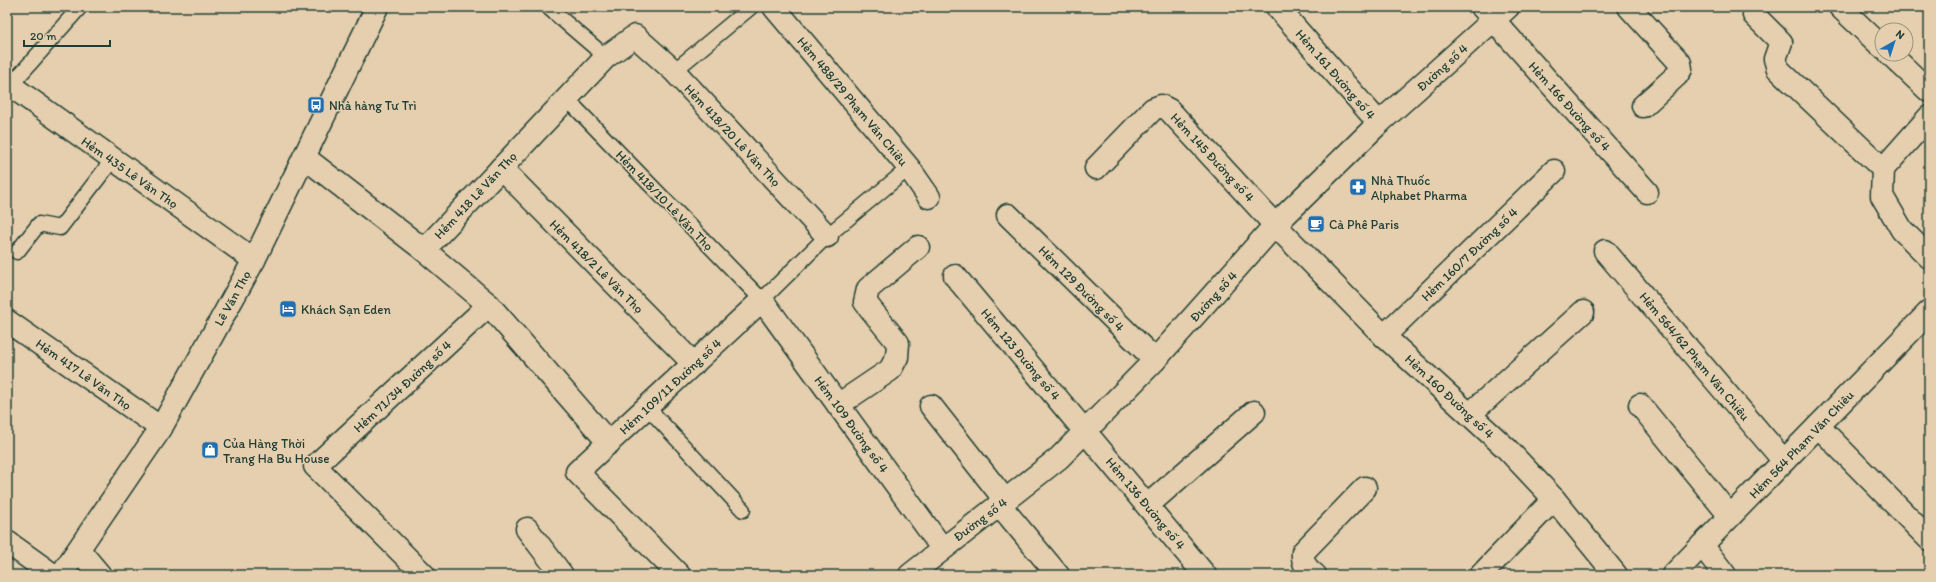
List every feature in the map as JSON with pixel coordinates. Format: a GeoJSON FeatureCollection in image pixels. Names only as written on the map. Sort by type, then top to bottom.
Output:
{"type":"FeatureCollection","features":[{"type":"Feature","properties":{"kind":"street","name":"Lê Văn Thọ"},"geometry":{"type":"LineString","coordinates":[[61,575],[161,428],[254,260],[377,7]]}},
{"type":"Feature","properties":{"kind":"street","name":"Hẻm 488/29 Phạm Văn Chiêu"},"geometry":{"type":"LineString","coordinates":[[774,7],[909,168],[929,197]]}},
{"type":"Feature","properties":{"kind":"street","name":"Hẻm 161 Đường số 4"},"geometry":{"type":"LineString","coordinates":[[1277,7],[1379,123]]}},
{"type":"Feature","properties":{"kind":"street"},"geometry":{"type":"LineString","coordinates":[[1629,7],[1680,63],[1681,69],[1677,75],[1643,106]]}},
{"type":"Feature","properties":{"kind":"street"},"geometry":{"type":"LineString","coordinates":[[1840,7],[1874,39]]}},
{"type":"Feature","properties":{"kind":"street","name":"Đường số 4"},"geometry":{"type":"LineString","coordinates":[[912,574],[942,548],[1059,458],[1087,431],[1155,360],[1275,225],[1494,12]]}},
{"type":"Feature","properties":{"kind":"street","name":"Hẻm 166 Đường số 4"},"geometry":{"type":"LineString","coordinates":[[1494,12],[1647,192]]}},
{"type":"Feature","properties":{"kind":"street"},"geometry":{"type":"LineString","coordinates":[[1754,15],[1781,42],[1775,59],[1778,69],[1883,169]]}},
{"type":"Feature","properties":{"kind":"street","name":"Hẻm 418 Lê Văn Thọ"},"geometry":{"type":"LineString","coordinates":[[304,157],[424,250],[606,57],[635,36]]}},
{"type":"Feature","properties":{"kind":"street","name":"Hẻm 418/20 Lê Văn Thọ"},"geometry":{"type":"LineString","coordinates":[[635,36],[674,71],[827,236]]}},
{"type":"Feature","properties":{"kind":"street"},"geometry":{"type":"LineString","coordinates":[[1898,62],[1929,91]]}},
{"type":"Feature","properties":{"kind":"street","name":"Hẻm 435 Lê Văn Thọ"},"geometry":{"type":"LineString","coordinates":[[9,85],[254,260]]}},
{"type":"Feature","properties":{"kind":"street","name":"Hẻm 145 Đường số 4"},"geometry":{"type":"LineString","coordinates":[[1096,168],[1153,109],[1161,106],[1170,110],[1275,225]]}},
{"type":"Feature","properties":{"kind":"street"},"geometry":{"type":"LineString","coordinates":[[1929,117],[1883,169],[1882,196],[1902,230],[1929,257]]}},
{"type":"Feature","properties":{"kind":"street","name":"Hẻm 418/2 Lê Văn Thọ"},"geometry":{"type":"LineString","coordinates":[[501,168],[694,364]]}},
{"type":"Feature","properties":{"kind":"street","name":"Hẻm 160/7 Đường số 4"},"geometry":{"type":"LineString","coordinates":[[1384,336],[1554,171]]}},
{"type":"Feature","properties":{"kind":"street","name":"Hẻm 129 Đường số 4"},"geometry":{"type":"LineString","coordinates":[[1008,215],[1155,360]]}},
{"type":"Feature","properties":{"kind":"street","name":"Hẻm 160 Đường số 4"},"geometry":{"type":"LineString","coordinates":[[1275,225],[1384,336],[1507,449],[1554,499],[1616,575]]}},
{"type":"Feature","properties":{"kind":"street"},"geometry":{"type":"LineString","coordinates":[[838,405],[890,370],[897,357],[898,343],[866,302],[868,289],[918,247]]}},
{"type":"Feature","properties":{"kind":"street"},"geometry":{"type":"LineString","coordinates":[[424,250],[489,305],[609,442]]}},
{"type":"Feature","properties":{"kind":"street","name":"Hẻm 564/62 Phạm Văn Chiêu"},"geometry":{"type":"LineString","coordinates":[[1605,251],[1784,461]]}},
{"type":"Feature","properties":{"kind":"street","name":"Hẻm 123 Đường số 4"},"geometry":{"type":"LineString","coordinates":[[955,276],[1087,431]]}},
{"type":"Feature","properties":{"kind":"street","name":"Hẻm 109/11 Đường số 4"},"geometry":{"type":"LineString","coordinates":[[679,575],[577,472],[762,300]]}},
{"type":"Feature","properties":{"kind":"street","name":"Hẻm 109 Đường số 4"},"geometry":{"type":"LineString","coordinates":[[762,300],[942,548]]}},
{"type":"Feature","properties":{"kind":"street","name":"Hẻm 71/34 Đường số 4"},"geometry":{"type":"LineString","coordinates":[[424,575],[315,466],[489,305]]}},
{"type":"Feature","properties":{"kind":"street"},"geometry":{"type":"LineString","coordinates":[[1470,414],[1583,312]]}},
{"type":"Feature","properties":{"kind":"street","name":"Hẻm 564 Phạm Văn Chiêu"},"geometry":{"type":"LineString","coordinates":[[1673,575],[1929,312]]}},
{"type":"Feature","properties":{"kind":"street","name":"Hẻm 417 Lê Văn Thọ"},"geometry":{"type":"LineString","coordinates":[[7,321],[161,428]]}},
{"type":"Feature","properties":{"kind":"street"},"geometry":{"type":"LineString","coordinates":[[1640,405],[1730,516]]}},
{"type":"Feature","properties":{"kind":"street"},"geometry":{"type":"LineString","coordinates":[[931,406],[1058,575]]}},
{"type":"Feature","properties":{"kind":"street"},"geometry":{"type":"LineString","coordinates":[[1148,505],[1254,412]]}},
{"type":"Feature","properties":{"kind":"street"},"geometry":{"type":"LineString","coordinates":[[1818,426],[1929,539]]}},
{"type":"Feature","properties":{"kind":"street","name":"Hẻm 136 Đường số 4"},"geometry":{"type":"LineString","coordinates":[[1087,431],[1205,575]]}},
{"type":"Feature","properties":{"kind":"street"},"geometry":{"type":"LineString","coordinates":[[1315,575],[1307,569],[1302,560],[1303,552],[1365,488]]}},
{"type":"Feature","properties":{"kind":"street"},"geometry":{"type":"LineString","coordinates":[[1481,575],[1554,499]]}},
{"type":"Feature","properties":{"kind":"street"},"geometry":{"type":"LineString","coordinates":[[527,529],[562,575]]}},
{"type":"Feature","properties":{"kind":"street"},"geometry":{"type":"LineString","coordinates":[[7,542],[53,575]]}},
{"type":"Feature","properties":{"kind":"street"},"geometry":{"type":"LineString","coordinates":[[1702,545],[1725,575]]}},
{"type":"Feature","properties":{"kind":"street"},"geometry":{"type":"LineString","coordinates":[[79,550],[100,575]]}},
{"type":"Feature","properties":{"kind":"lane"},"geometry":{"type":"LineString","coordinates":[[9,85],[80,7]]}},
{"type":"Feature","properties":{"kind":"lane"},"geometry":{"type":"LineString","coordinates":[[674,71],[750,7]]}},
{"type":"Feature","properties":{"kind":"lane"},"geometry":{"type":"LineString","coordinates":[[550,9],[606,57]]}},
{"type":"Feature","properties":{"kind":"lane","name":"Hẻm 418/10 Lê Văn Thọ"},"geometry":{"type":"LineString","coordinates":[[567,99],[762,300]]}},
{"type":"Feature","properties":{"kind":"lane"},"geometry":{"type":"LineString","coordinates":[[17,252],[39,224],[60,228],[113,159]]}},
{"type":"Feature","properties":{"kind":"lane"},"geometry":{"type":"LineString","coordinates":[[762,300],[827,236],[909,168]]}},
{"type":"Feature","properties":{"kind":"lane"},"geometry":{"type":"LineString","coordinates":[[647,407],[743,510]]}},
{"type":"Feature","properties":{"kind":"place","name":"Nhà hàng Tư Trì"},"geometry":{"type":"Point","coordinates":[316,105]}},
{"type":"Feature","properties":{"kind":"place","name":"Nhà Thuốc Alphabet Pharma"},"geometry":{"type":"Point","coordinates":[1358,187]}},
{"type":"Feature","properties":{"kind":"place","name":"Cà Phê Paris"},"geometry":{"type":"Point","coordinates":[1316,224]}},
{"type":"Feature","properties":{"kind":"place","name":"Khách Sạn Eden"},"geometry":{"type":"Point","coordinates":[288,309]}},
{"type":"Feature","properties":{"kind":"place","name":"Của Hàng Thời Trang Ha Bu House"},"geometry":{"type":"Point","coordinates":[210,450]}}]}
